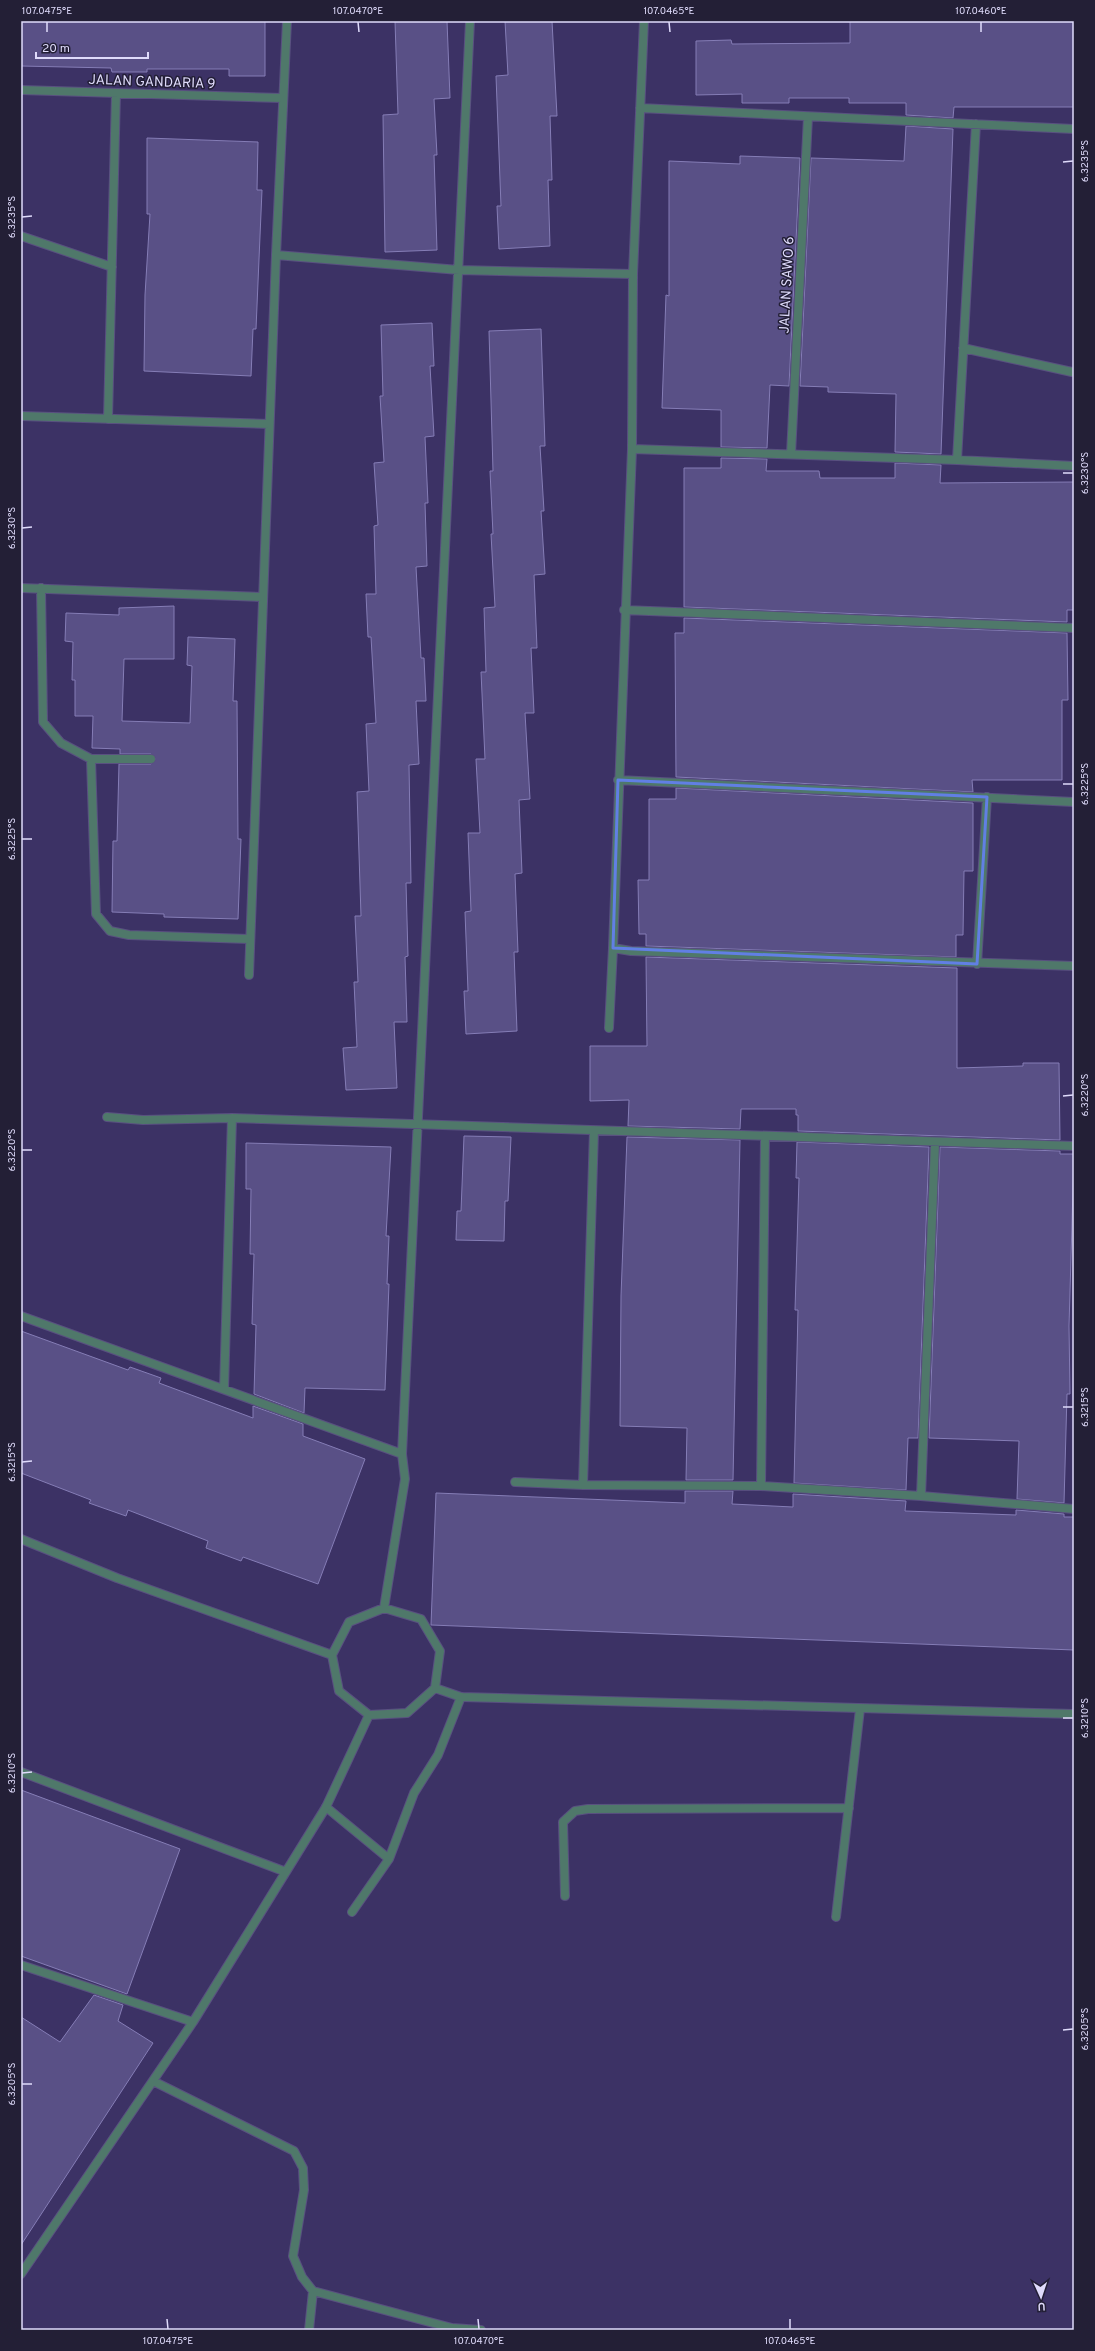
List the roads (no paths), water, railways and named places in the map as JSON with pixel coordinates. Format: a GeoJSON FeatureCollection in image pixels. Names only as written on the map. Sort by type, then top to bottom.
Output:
{"type":"FeatureCollection","features":[{"type":"Feature","properties":{"kind":"street"},"geometry":{"type":"LineString","coordinates":[[249,975],[249,939],[262,597],[282,98],[287,21]]}},
{"type":"Feature","properties":{"kind":"street"},"geometry":{"type":"LineString","coordinates":[[384,1608],[404,1479],[402,1454],[470,21]]}},
{"type":"Feature","properties":{"kind":"street"},"geometry":{"type":"LineString","coordinates":[[609,1028],[624,610],[632,448],[633,274],[644,21]]}},
{"type":"Feature","properties":{"kind":"street","name":"JALAN GANDARIA 9"},"geometry":{"type":"LineString","coordinates":[[21,90],[282,98]]}},
{"type":"Feature","properties":{"kind":"street"},"geometry":{"type":"LineString","coordinates":[[108,419],[116,93]]}},
{"type":"Feature","properties":{"kind":"street"},"geometry":{"type":"LineString","coordinates":[[640,108],[1074,129]]}},
{"type":"Feature","properties":{"kind":"street","name":"JALAN SAWO 6"},"geometry":{"type":"LineString","coordinates":[[790,454],[808,117]]}},
{"type":"Feature","properties":{"kind":"street"},"geometry":{"type":"LineString","coordinates":[[956,460],[976,124]]}},
{"type":"Feature","properties":{"kind":"street"},"geometry":{"type":"LineString","coordinates":[[21,236],[112,267]]}},
{"type":"Feature","properties":{"kind":"street"},"geometry":{"type":"LineString","coordinates":[[276,255],[459,270],[633,274]]}},
{"type":"Feature","properties":{"kind":"street"},"geometry":{"type":"LineString","coordinates":[[963,348],[1072,372]]}},
{"type":"Feature","properties":{"kind":"street"},"geometry":{"type":"LineString","coordinates":[[21,416],[270,424]]}},
{"type":"Feature","properties":{"kind":"street"},"geometry":{"type":"LineString","coordinates":[[632,448],[1074,466]]}},
{"type":"Feature","properties":{"kind":"street"},"geometry":{"type":"LineString","coordinates":[[21,588],[262,597]]}},
{"type":"Feature","properties":{"kind":"street"},"geometry":{"type":"LineString","coordinates":[[41,588],[43,722],[61,743],[91,760],[151,759]]}},
{"type":"Feature","properties":{"kind":"street"},"geometry":{"type":"LineString","coordinates":[[624,610],[1074,628]]}},
{"type":"Feature","properties":{"kind":"street"},"geometry":{"type":"LineString","coordinates":[[91,760],[96,914],[110,931],[129,935],[249,939]]}},
{"type":"Feature","properties":{"kind":"street"},"geometry":{"type":"LineString","coordinates":[[618,780],[1074,802]]}},
{"type":"Feature","properties":{"kind":"street"},"geometry":{"type":"LineString","coordinates":[[977,964],[987,797]]}},
{"type":"Feature","properties":{"kind":"street"},"geometry":{"type":"LineString","coordinates":[[613,948],[631,951],[977,964],[1074,966]]}},
{"type":"Feature","properties":{"kind":"street"},"geometry":{"type":"LineString","coordinates":[[107,1117],[143,1120],[232,1118],[935,1143],[1074,1146]]}},
{"type":"Feature","properties":{"kind":"street"},"geometry":{"type":"LineString","coordinates":[[224,1389],[232,1118]]}},
{"type":"Feature","properties":{"kind":"street"},"geometry":{"type":"LineString","coordinates":[[583,1485],[594,1131]]}},
{"type":"Feature","properties":{"kind":"street"},"geometry":{"type":"LineString","coordinates":[[760,1486],[765,1137]]}},
{"type":"Feature","properties":{"kind":"street"},"geometry":{"type":"LineString","coordinates":[[920,1496],[935,1143]]}},
{"type":"Feature","properties":{"kind":"street"},"geometry":{"type":"LineString","coordinates":[[21,1316],[402,1454]]}},
{"type":"Feature","properties":{"kind":"street"},"geometry":{"type":"LineString","coordinates":[[515,1482],[583,1485],[760,1486],[920,1496],[1074,1510]]}},
{"type":"Feature","properties":{"kind":"street"},"geometry":{"type":"LineString","coordinates":[[21,1539],[117,1578],[332,1655]]}},
{"type":"Feature","properties":{"kind":"street"},"geometry":{"type":"LineString","coordinates":[[384,1608],[421,1619],[440,1651],[435,1688],[407,1714],[369,1715],[339,1692],[332,1655],[349,1622],[384,1608]]}},
{"type":"Feature","properties":{"kind":"street"},"geometry":{"type":"LineString","coordinates":[[435,1688],[461,1697],[1074,1714]]}},
{"type":"Feature","properties":{"kind":"street"},"geometry":{"type":"LineString","coordinates":[[352,1912],[389,1860],[414,1793],[438,1755],[461,1697]]}},
{"type":"Feature","properties":{"kind":"street"},"geometry":{"type":"LineString","coordinates":[[836,1917],[860,1709]]}},
{"type":"Feature","properties":{"kind":"street"},"geometry":{"type":"LineString","coordinates":[[22,2271],[155,2082],[193,2022],[326,1807],[369,1715]]}},
{"type":"Feature","properties":{"kind":"street"},"geometry":{"type":"LineString","coordinates":[[21,1772],[286,1872]]}},
{"type":"Feature","properties":{"kind":"street"},"geometry":{"type":"LineString","coordinates":[[326,1807],[389,1860]]}},
{"type":"Feature","properties":{"kind":"street"},"geometry":{"type":"LineString","coordinates":[[565,1896],[563,1822],[574,1811],[596,1809],[849,1808]]}},
{"type":"Feature","properties":{"kind":"street"},"geometry":{"type":"LineString","coordinates":[[21,1965],[193,2022]]}},
{"type":"Feature","properties":{"kind":"street"},"geometry":{"type":"LineString","coordinates":[[155,2082],[294,2151],[303,2168],[304,2190],[293,2256],[302,2277],[313,2291],[452,2328],[481,2330]]}},
{"type":"Feature","properties":{"kind":"street"},"geometry":{"type":"LineString","coordinates":[[309,2330],[313,2291]]}}]}
